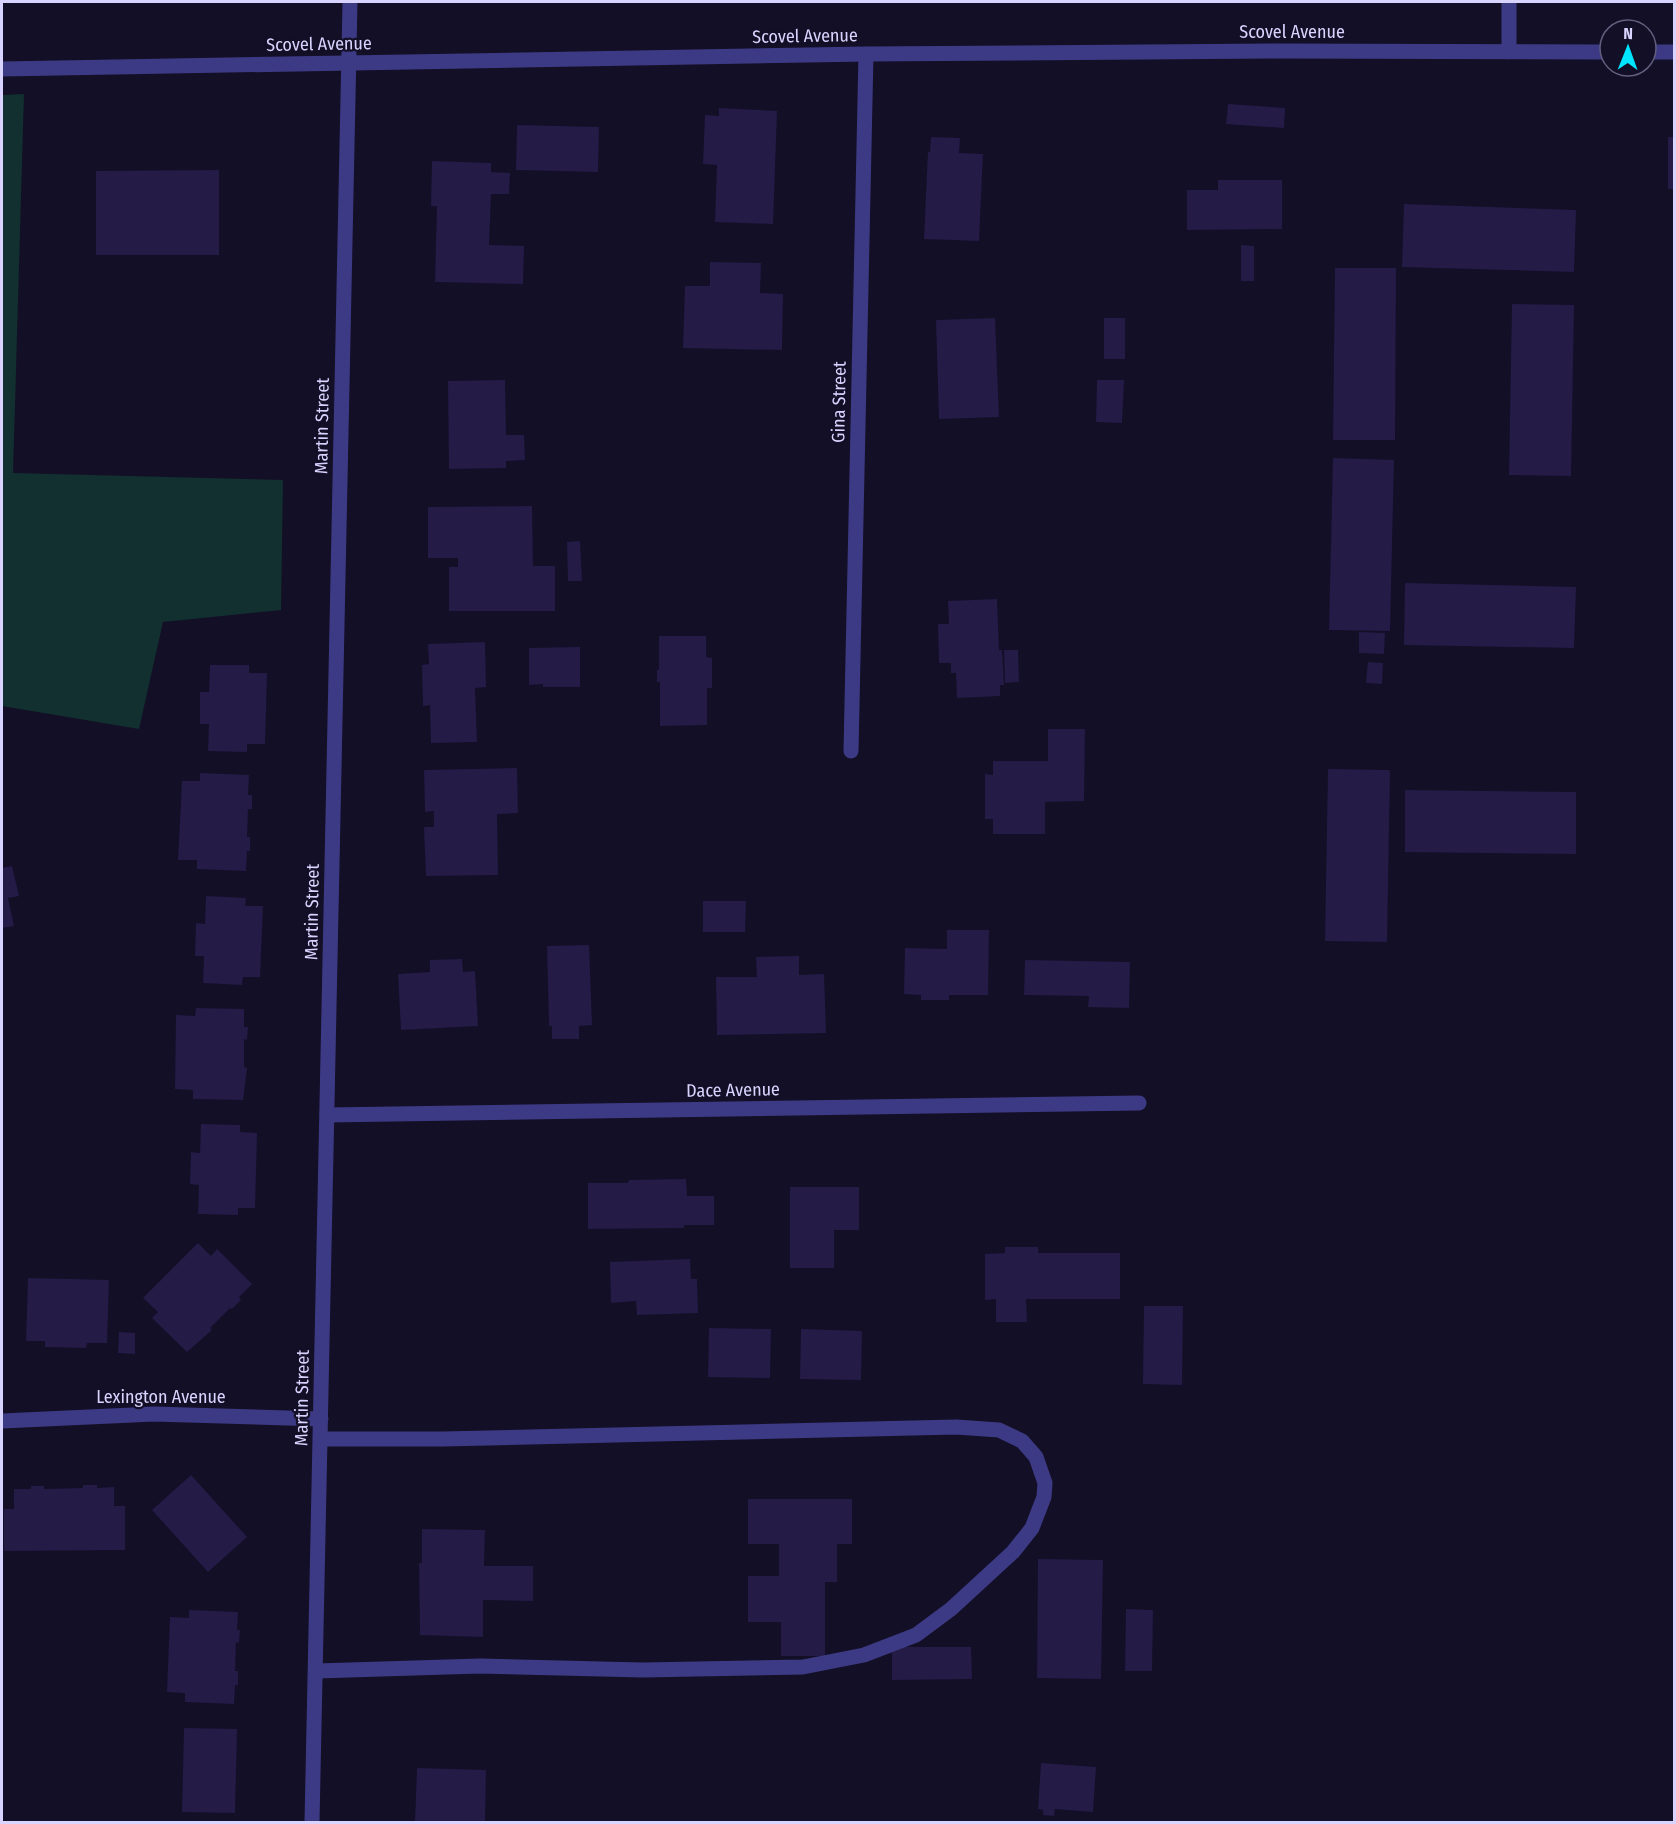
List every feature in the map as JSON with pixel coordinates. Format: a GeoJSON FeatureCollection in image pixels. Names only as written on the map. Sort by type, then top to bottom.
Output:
{"type":"FeatureCollection","features":[{"type":"Feature","properties":{"kind":"street","name":"Martin Street"},"geometry":{"type":"LineString","coordinates":[[312,1822],[350,2]]}},
{"type":"Feature","properties":{"kind":"street"},"geometry":{"type":"LineString","coordinates":[[1509,2],[1509,52]]}},
{"type":"Feature","properties":{"kind":"street","name":"Scovel Avenue"},"geometry":{"type":"LineString","coordinates":[[2,69],[866,54],[1279,51],[1598,52]]}},
{"type":"Feature","properties":{"kind":"street"},"geometry":{"type":"LineString","coordinates":[[1658,52],[1674,52]]}},
{"type":"Feature","properties":{"kind":"street","name":"Gina Street"},"geometry":{"type":"LineString","coordinates":[[851,751],[866,54]]}},
{"type":"Feature","properties":{"kind":"street","name":"Dace Avenue"},"geometry":{"type":"LineString","coordinates":[[327,1116],[1139,1103]]}},
{"type":"Feature","properties":{"kind":"street","name":"Lexington Avenue"},"geometry":{"type":"LineString","coordinates":[[2,1421],[154,1414],[321,1419]]}},
{"type":"Feature","properties":{"kind":"street"},"geometry":{"type":"LineString","coordinates":[[316,1671],[480,1666],[643,1670],[803,1667],[864,1655],[916,1635],[951,1609],[1013,1552],[1032,1528],[1044,1497],[1045,1483],[1036,1457],[1022,1442],[999,1430],[956,1427],[443,1439],[321,1439]]}},
{"type":"Feature","properties":{"kind":"green space"},"geometry":{"type":"Polygon","coordinates":[[[24,94],[13,473],[283,480],[281,610],[163,622],[139,729],[2,706],[2,95],[24,94]]]}},
{"type":"Feature","properties":{"kind":"building"},"geometry":{"type":"Polygon","coordinates":[[[1228,104],[1285,108],[1284,128],[1226,124],[1228,104]]]}},
{"type":"Feature","properties":{"kind":"building"},"geometry":{"type":"Polygon","coordinates":[[[719,108],[777,111],[773,224],[715,222],[717,165],[703,164],[705,115],[719,116],[719,108]]]}},
{"type":"Feature","properties":{"kind":"building"},"geometry":{"type":"Polygon","coordinates":[[[517,125],[599,127],[598,172],[516,170],[517,125]]]}},
{"type":"Feature","properties":{"kind":"building"},"geometry":{"type":"Polygon","coordinates":[[[931,137],[960,138],[959,153],[983,154],[979,241],[924,239],[928,152],[930,152],[931,137]]]}},
{"type":"Feature","properties":{"kind":"building"},"geometry":{"type":"Polygon","coordinates":[[[1668,137],[1674,137],[1674,189],[1668,189],[1668,137]]]}},
{"type":"Feature","properties":{"kind":"building"},"geometry":{"type":"Polygon","coordinates":[[[432,161],[491,163],[491,172],[510,173],[509,194],[491,194],[489,245],[524,246],[523,284],[435,282],[437,206],[431,206],[432,161]]]}},
{"type":"Feature","properties":{"kind":"building"},"geometry":{"type":"Polygon","coordinates":[[[219,170],[219,255],[96,255],[96,171],[219,170]]]}},
{"type":"Feature","properties":{"kind":"building"},"geometry":{"type":"Polygon","coordinates":[[[1218,180],[1282,180],[1282,229],[1187,230],[1187,190],[1218,190],[1218,180]]]}},
{"type":"Feature","properties":{"kind":"building"},"geometry":{"type":"Polygon","coordinates":[[[1404,204],[1576,210],[1574,272],[1402,267],[1404,204]]]}},
{"type":"Feature","properties":{"kind":"building"},"geometry":{"type":"Polygon","coordinates":[[[1241,245],[1254,246],[1254,281],[1241,281],[1241,245]]]}},
{"type":"Feature","properties":{"kind":"building"},"geometry":{"type":"Polygon","coordinates":[[[710,262],[761,263],[760,293],[783,294],[782,350],[683,348],[685,286],[710,286],[710,262]]]}},
{"type":"Feature","properties":{"kind":"building"},"geometry":{"type":"Polygon","coordinates":[[[1335,268],[1396,268],[1395,440],[1333,440],[1335,268]]]}},
{"type":"Feature","properties":{"kind":"building"},"geometry":{"type":"Polygon","coordinates":[[[1512,304],[1574,305],[1571,476],[1509,475],[1512,304]]]}},
{"type":"Feature","properties":{"kind":"building"},"geometry":{"type":"Polygon","coordinates":[[[995,318],[999,417],[939,419],[936,320],[995,318]]]}},
{"type":"Feature","properties":{"kind":"building"},"geometry":{"type":"Polygon","coordinates":[[[1104,318],[1125,318],[1125,359],[1104,359],[1104,318]]]}},
{"type":"Feature","properties":{"kind":"building"},"geometry":{"type":"Polygon","coordinates":[[[505,380],[506,435],[524,435],[525,460],[506,461],[506,468],[449,469],[448,381],[505,380]]]}},
{"type":"Feature","properties":{"kind":"building"},"geometry":{"type":"Polygon","coordinates":[[[1097,380],[1124,380],[1122,423],[1096,422],[1097,380]]]}},
{"type":"Feature","properties":{"kind":"building"},"geometry":{"type":"Polygon","coordinates":[[[1333,458],[1394,460],[1390,631],[1329,630],[1333,458]]]}},
{"type":"Feature","properties":{"kind":"building"},"geometry":{"type":"Polygon","coordinates":[[[532,506],[533,566],[555,566],[555,611],[449,611],[449,567],[458,567],[458,558],[428,558],[428,507],[532,506]]]}},
{"type":"Feature","properties":{"kind":"building"},"geometry":{"type":"Polygon","coordinates":[[[580,541],[582,581],[568,581],[567,542],[580,541]]]}},
{"type":"Feature","properties":{"kind":"building"},"geometry":{"type":"Polygon","coordinates":[[[1405,583],[1576,587],[1574,648],[1404,645],[1405,583]]]}},
{"type":"Feature","properties":{"kind":"building"},"geometry":{"type":"Polygon","coordinates":[[[997,599],[999,650],[1002,650],[1004,685],[1000,685],[1000,696],[957,698],[956,673],[951,673],[951,663],[939,663],[938,624],[949,624],[948,601],[997,599]]]}},
{"type":"Feature","properties":{"kind":"building"},"geometry":{"type":"Polygon","coordinates":[[[1359,632],[1385,633],[1384,654],[1359,653],[1359,632]]]}},
{"type":"Feature","properties":{"kind":"building"},"geometry":{"type":"Polygon","coordinates":[[[659,636],[706,636],[706,657],[712,658],[712,688],[707,688],[707,725],[660,726],[660,682],[657,682],[659,636]]]}},
{"type":"Feature","properties":{"kind":"building"},"geometry":{"type":"Polygon","coordinates":[[[485,642],[486,687],[475,688],[477,742],[431,743],[430,705],[423,706],[422,665],[429,664],[428,644],[485,642]]]}},
{"type":"Feature","properties":{"kind":"building"},"geometry":{"type":"Polygon","coordinates":[[[580,647],[580,687],[529,685],[529,648],[580,647]]]}},
{"type":"Feature","properties":{"kind":"building"},"geometry":{"type":"Polygon","coordinates":[[[1004,650],[1018,650],[1019,682],[1005,683],[1004,650]]]}},
{"type":"Feature","properties":{"kind":"building"},"geometry":{"type":"Polygon","coordinates":[[[1368,662],[1383,663],[1382,684],[1366,683],[1368,662]]]}},
{"type":"Feature","properties":{"kind":"building"},"geometry":{"type":"Polygon","coordinates":[[[210,665],[249,665],[249,673],[267,673],[265,744],[247,744],[247,752],[208,751],[209,724],[200,724],[200,692],[209,692],[210,665]]]}},
{"type":"Feature","properties":{"kind":"building"},"geometry":{"type":"Polygon","coordinates":[[[1048,729],[1085,729],[1084,801],[1045,802],[1045,834],[993,834],[993,819],[985,819],[985,774],[993,775],[993,761],[1048,761],[1048,729]]]}},
{"type":"Feature","properties":{"kind":"building"},"geometry":{"type":"Polygon","coordinates":[[[517,768],[518,813],[497,814],[498,875],[426,876],[424,827],[434,827],[434,811],[425,812],[424,770],[517,768]]]}},
{"type":"Feature","properties":{"kind":"building"},"geometry":{"type":"Polygon","coordinates":[[[1328,769],[1390,770],[1387,942],[1325,941],[1328,769]]]}},
{"type":"Feature","properties":{"kind":"building"},"geometry":{"type":"Polygon","coordinates":[[[200,773],[249,775],[248,795],[252,795],[252,809],[248,809],[247,837],[250,837],[250,851],[247,851],[246,871],[197,869],[197,860],[178,860],[182,781],[200,781],[200,773]]]}},
{"type":"Feature","properties":{"kind":"building"},"geometry":{"type":"Polygon","coordinates":[[[1405,790],[1576,792],[1576,854],[1405,852],[1405,790]]]}},
{"type":"Feature","properties":{"kind":"building"},"geometry":{"type":"Polygon","coordinates":[[[12,866],[19,896],[8,898],[14,926],[2,928],[2,868],[12,866]]]}},
{"type":"Feature","properties":{"kind":"building"},"geometry":{"type":"Polygon","coordinates":[[[206,896],[246,898],[245,906],[263,906],[260,977],[243,977],[242,985],[203,983],[204,956],[195,956],[196,923],[205,924],[206,896]]]}},
{"type":"Feature","properties":{"kind":"building"},"geometry":{"type":"Polygon","coordinates":[[[703,901],[746,901],[745,932],[703,932],[703,901]]]}},
{"type":"Feature","properties":{"kind":"building"},"geometry":{"type":"Polygon","coordinates":[[[947,930],[989,930],[988,995],[949,995],[949,1000],[921,1000],[921,995],[904,994],[905,948],[947,949],[947,930]]]}},
{"type":"Feature","properties":{"kind":"building"},"geometry":{"type":"Polygon","coordinates":[[[589,945],[592,1025],[579,1026],[579,1039],[552,1039],[552,1026],[549,1026],[547,946],[589,945]]]}},
{"type":"Feature","properties":{"kind":"building"},"geometry":{"type":"Polygon","coordinates":[[[799,956],[799,975],[824,974],[826,1033],[717,1035],[716,977],[757,977],[756,957],[799,956]]]}},
{"type":"Feature","properties":{"kind":"building"},"geometry":{"type":"Polygon","coordinates":[[[462,959],[463,972],[475,971],[478,1026],[401,1030],[398,974],[430,972],[430,960],[462,959]]]}},
{"type":"Feature","properties":{"kind":"building"},"geometry":{"type":"Polygon","coordinates":[[[1025,960],[1130,962],[1129,1008],[1088,1007],[1089,996],[1024,995],[1025,960]]]}},
{"type":"Feature","properties":{"kind":"building"},"geometry":{"type":"Polygon","coordinates":[[[196,1008],[244,1009],[244,1027],[248,1027],[247,1040],[244,1039],[244,1067],[247,1068],[243,1100],[193,1099],[193,1090],[175,1089],[176,1015],[195,1016],[196,1008]]]}},
{"type":"Feature","properties":{"kind":"building"},"geometry":{"type":"Polygon","coordinates":[[[201,1124],[240,1125],[240,1132],[257,1133],[255,1208],[238,1208],[238,1215],[198,1214],[199,1185],[190,1184],[191,1152],[200,1153],[201,1124]]]}},
{"type":"Feature","properties":{"kind":"building"},"geometry":{"type":"Polygon","coordinates":[[[686,1179],[687,1196],[714,1196],[714,1225],[684,1225],[684,1228],[588,1229],[588,1183],[686,1179]]]}},
{"type":"Feature","properties":{"kind":"building"},"geometry":{"type":"Polygon","coordinates":[[[790,1187],[859,1187],[859,1230],[834,1230],[834,1268],[790,1268],[790,1187]]]}},
{"type":"Feature","properties":{"kind":"building"},"geometry":{"type":"Polygon","coordinates":[[[198,1243],[211,1256],[217,1249],[252,1284],[239,1297],[241,1300],[232,1309],[230,1308],[210,1328],[212,1330],[187,1352],[152,1318],[158,1312],[143,1298],[198,1243]]]}},
{"type":"Feature","properties":{"kind":"building"},"geometry":{"type":"Polygon","coordinates":[[[1005,1247],[1038,1247],[1038,1253],[1120,1253],[1120,1299],[1026,1299],[1027,1322],[996,1322],[996,1299],[985,1300],[985,1254],[1005,1253],[1005,1247]]]}},
{"type":"Feature","properties":{"kind":"building"},"geometry":{"type":"Polygon","coordinates":[[[690,1259],[691,1279],[697,1279],[698,1313],[637,1315],[636,1301],[611,1303],[610,1262],[690,1259]]]}},
{"type":"Feature","properties":{"kind":"building"},"geometry":{"type":"Polygon","coordinates":[[[28,1278],[109,1280],[107,1343],[87,1343],[86,1348],[45,1347],[45,1341],[26,1341],[28,1278]]]}},
{"type":"Feature","properties":{"kind":"building"},"geometry":{"type":"Polygon","coordinates":[[[1144,1306],[1183,1306],[1182,1385],[1143,1384],[1144,1306]]]}},
{"type":"Feature","properties":{"kind":"building"},"geometry":{"type":"Polygon","coordinates":[[[709,1328],[771,1329],[770,1378],[708,1377],[709,1328]]]}},
{"type":"Feature","properties":{"kind":"building"},"geometry":{"type":"Polygon","coordinates":[[[801,1329],[862,1331],[861,1380],[800,1379],[801,1329]]]}},
{"type":"Feature","properties":{"kind":"building"},"geometry":{"type":"Polygon","coordinates":[[[119,1332],[135,1333],[135,1354],[118,1353],[119,1332]]]}},
{"type":"Feature","properties":{"kind":"building"},"geometry":{"type":"Polygon","coordinates":[[[191,1475],[247,1537],[208,1572],[152,1510],[191,1475]]]}},
{"type":"Feature","properties":{"kind":"building"},"geometry":{"type":"Polygon","coordinates":[[[83,1485],[97,1485],[97,1488],[114,1487],[114,1506],[125,1506],[125,1550],[4,1551],[4,1509],[14,1509],[14,1489],[31,1489],[31,1486],[44,1486],[44,1489],[83,1488],[83,1485]]]}},
{"type":"Feature","properties":{"kind":"building"},"geometry":{"type":"Polygon","coordinates":[[[748,1499],[852,1499],[852,1544],[837,1544],[837,1582],[825,1582],[825,1656],[781,1656],[781,1622],[748,1622],[748,1576],[779,1576],[779,1544],[748,1544],[748,1499]]]}},
{"type":"Feature","properties":{"kind":"building"},"geometry":{"type":"Polygon","coordinates":[[[422,1529],[485,1530],[484,1566],[533,1566],[533,1601],[483,1600],[483,1637],[420,1635],[419,1563],[422,1563],[422,1529]]]}},
{"type":"Feature","properties":{"kind":"building"},"geometry":{"type":"Polygon","coordinates":[[[1038,1559],[1103,1560],[1101,1679],[1037,1678],[1038,1559]]]}},
{"type":"Feature","properties":{"kind":"building"},"geometry":{"type":"Polygon","coordinates":[[[1126,1609],[1153,1610],[1152,1671],[1125,1671],[1126,1609]]]}},
{"type":"Feature","properties":{"kind":"building"},"geometry":{"type":"Polygon","coordinates":[[[189,1610],[238,1612],[237,1630],[240,1630],[239,1643],[236,1642],[235,1671],[238,1671],[238,1685],[235,1685],[234,1704],[185,1702],[185,1693],[167,1692],[170,1617],[189,1618],[189,1610]]]}},
{"type":"Feature","properties":{"kind":"building"},"geometry":{"type":"Polygon","coordinates":[[[892,1647],[971,1647],[972,1679],[892,1680],[892,1647]]]}},
{"type":"Feature","properties":{"kind":"building"},"geometry":{"type":"Polygon","coordinates":[[[184,1728],[237,1729],[235,1813],[182,1812],[184,1728]]]}},
{"type":"Feature","properties":{"kind":"building"},"geometry":{"type":"Polygon","coordinates":[[[1041,1763],[1096,1767],[1093,1812],[1055,1809],[1054,1816],[1043,1815],[1043,1810],[1038,1809],[1041,1763]]]}},
{"type":"Feature","properties":{"kind":"building"},"geometry":{"type":"Polygon","coordinates":[[[417,1768],[486,1770],[485,1822],[415,1822],[417,1768]]]}}]}
